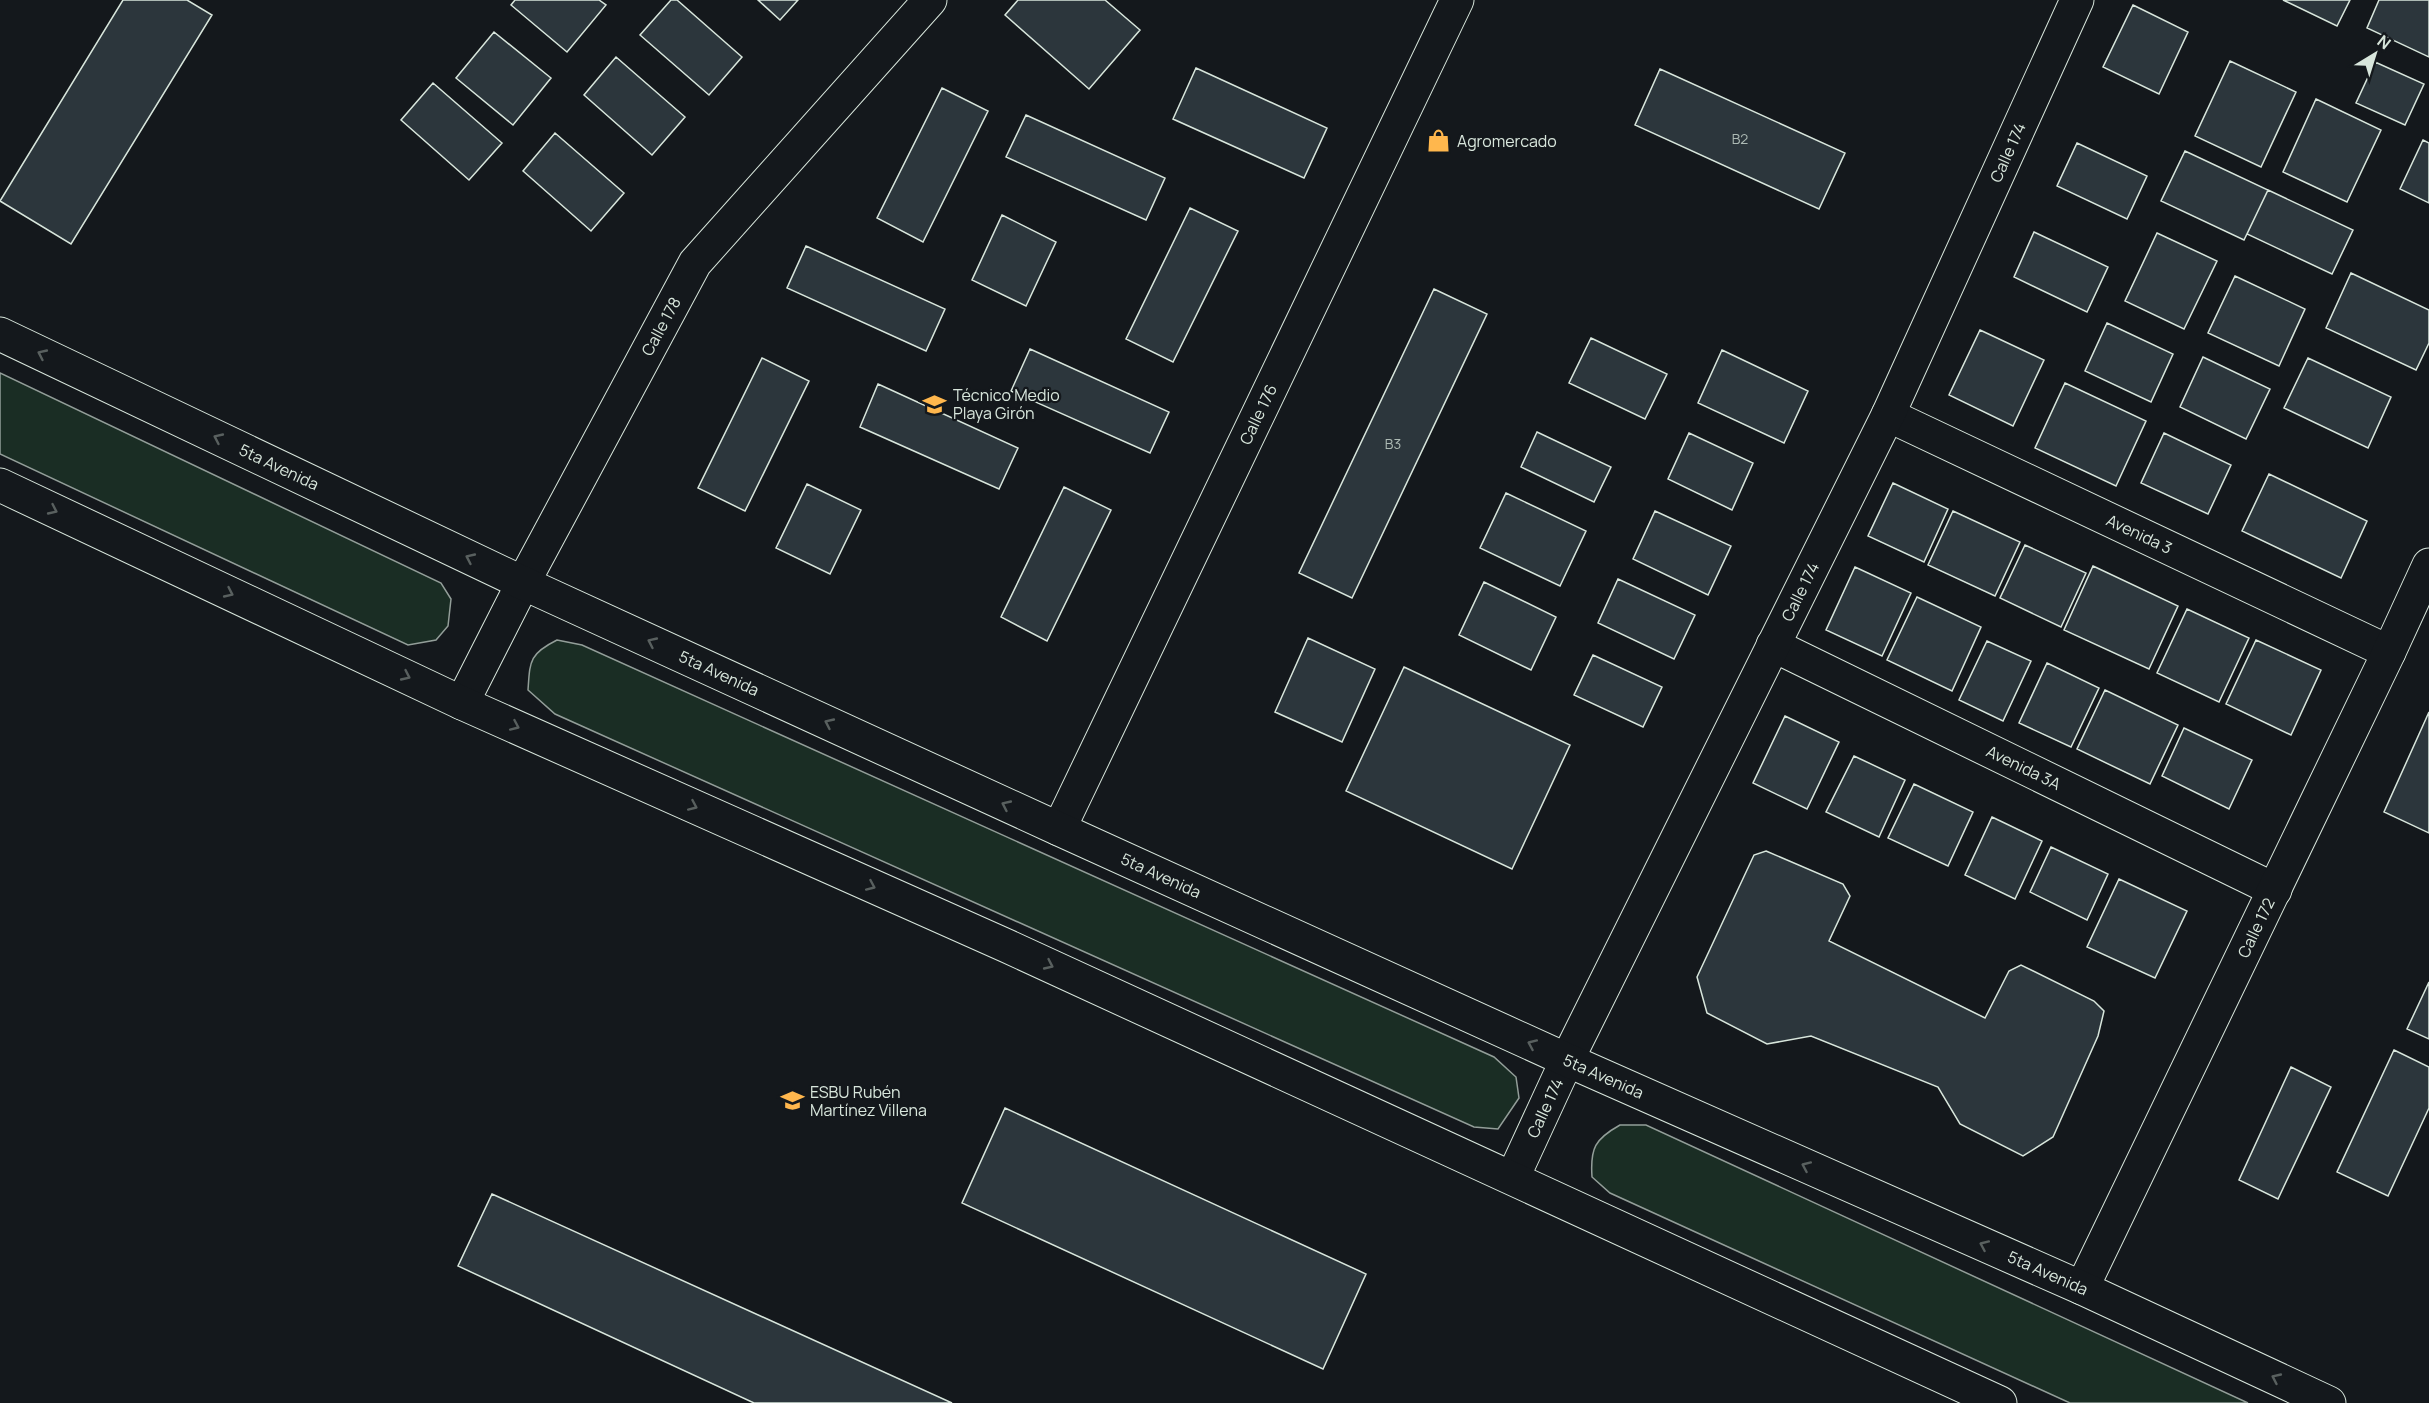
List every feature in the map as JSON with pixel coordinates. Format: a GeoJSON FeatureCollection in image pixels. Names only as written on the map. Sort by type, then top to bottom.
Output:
{"type":"FeatureCollection","features":[{"type":"Feature","properties":{"kind":"main road","name":"Calle 178"},"geometry":{"type":"LineString","coordinates":[[462,702],[523,583],[695,263],[930,0]]}},
{"type":"Feature","properties":{"kind":"main road","name":"Calle 176"},"geometry":{"type":"LineString","coordinates":[[1059,829],[1457,0]]}},
{"type":"Feature","properties":{"kind":"main road","name":"Calle 174"},"geometry":{"type":"LineString","coordinates":[[1513,1177],[1567,1060],[1888,415],[2078,0]]}},
{"type":"Feature","properties":{"kind":"main road","name":"5ta Avenida"},"geometry":{"type":"LineString","coordinates":[[0,334],[523,583],[1567,1060],[2082,1288],[2329,1403]]}},
{"type":"Feature","properties":{"kind":"main road","name":"Avenida 3"},"geometry":{"type":"LineString","coordinates":[[1888,415],[2389,652]]}},
{"type":"Feature","properties":{"kind":"main road"},"geometry":{"type":"LineString","coordinates":[[0,484],[462,702],[1018,951],[2000,1403]]}},
{"type":"Feature","properties":{"kind":"main road","name":"Calle 172"},"geometry":{"type":"LineString","coordinates":[[2082,1288],[2429,565]]}},
{"type":"Feature","properties":{"kind":"main road","name":"Avenida 3A"},"geometry":{"type":"LineString","coordinates":[[1773,645],[2275,890]]}},
{"type":"Feature","properties":{"kind":"green space"},"geometry":{"type":"Polygon","coordinates":[[[0,373],[441,583],[451,599],[448,626],[436,640],[408,645],[0,454],[0,373]]]}},
{"type":"Feature","properties":{"kind":"green space"},"geometry":{"type":"Polygon","coordinates":[[[557,640],[582,645],[1494,1057],[1516,1077],[1519,1098],[1498,1129],[1474,1127],[555,714],[528,690],[529,672],[533,659],[541,650],[557,640]]]}},
{"type":"Feature","properties":{"kind":"green space"},"geometry":{"type":"Polygon","coordinates":[[[1620,1125],[1646,1125],[2248,1403],[2070,1403],[1610,1193],[1592,1177],[1593,1151],[1605,1135],[1620,1125]]]}},
{"type":"Feature","properties":{"kind":"building"},"geometry":{"type":"Polygon","coordinates":[[[123,0],[187,0],[212,15],[71,244],[0,201],[123,0]]]}},
{"type":"Feature","properties":{"kind":"building"},"geometry":{"type":"Polygon","coordinates":[[[515,0],[599,0],[606,5],[567,52],[511,5],[515,0]]]}},
{"type":"Feature","properties":{"kind":"building"},"geometry":{"type":"Polygon","coordinates":[[[671,0],[677,0],[742,57],[709,95],[640,35],[671,0]]]}},
{"type":"Feature","properties":{"kind":"building"},"geometry":{"type":"Polygon","coordinates":[[[758,0],[798,0],[780,20],[758,0]]]}},
{"type":"Feature","properties":{"kind":"building"},"geometry":{"type":"Polygon","coordinates":[[[1018,0],[1105,0],[1140,30],[1089,89],[1005,15],[1018,0]]]}},
{"type":"Feature","properties":{"kind":"building"},"geometry":{"type":"Polygon","coordinates":[[[2283,0],[2350,0],[2337,26],[2283,0]]]}},
{"type":"Feature","properties":{"kind":"building"},"geometry":{"type":"Polygon","coordinates":[[[2379,0],[2429,0],[2429,57],[2367,28],[2379,0]]]}},
{"type":"Feature","properties":{"kind":"building"},"geometry":{"type":"Polygon","coordinates":[[[2133,5],[2188,32],[2159,94],[2103,67],[2133,5]]]}},
{"type":"Feature","properties":{"kind":"building"},"geometry":{"type":"Polygon","coordinates":[[[494,32],[551,78],[513,125],[456,78],[494,32]]]}},
{"type":"Feature","properties":{"kind":"building"},"geometry":{"type":"Polygon","coordinates":[[[616,57],[685,117],[652,155],[584,95],[616,57]]]}},
{"type":"Feature","properties":{"kind":"building"},"geometry":{"type":"Polygon","coordinates":[[[2230,61],[2296,92],[2261,167],[2195,136],[2230,61]]]}},
{"type":"Feature","properties":{"kind":"building"},"geometry":{"type":"Polygon","coordinates":[[[2375,62],[2424,84],[2405,125],[2356,103],[2375,62]]]}},
{"type":"Feature","properties":{"kind":"building"},"geometry":{"type":"Polygon","coordinates":[[[1196,68],[1327,128],[1304,178],[1173,119],[1196,68]]]}},
{"type":"Feature","properties":{"kind":"building"},"geometry":{"type":"Polygon","coordinates":[[[1660,69],[1845,153],[1819,209],[1635,125],[1660,69]]]}},
{"type":"Feature","properties":{"kind":"building"},"geometry":{"type":"Polygon","coordinates":[[[433,83],[502,143],[469,180],[401,120],[433,83]]]}},
{"type":"Feature","properties":{"kind":"building"},"geometry":{"type":"Polygon","coordinates":[[[942,88],[988,111],[923,242],[877,218],[942,88]]]}},
{"type":"Feature","properties":{"kind":"building"},"geometry":{"type":"Polygon","coordinates":[[[2316,99],[2381,130],[2347,202],[2283,172],[2316,99]]]}},
{"type":"Feature","properties":{"kind":"building"},"geometry":{"type":"Polygon","coordinates":[[[1026,115],[1165,178],[1146,220],[1006,157],[1026,115]]]}},
{"type":"Feature","properties":{"kind":"building"},"geometry":{"type":"Polygon","coordinates":[[[555,133],[624,193],[591,231],[523,171],[555,133]]]}},
{"type":"Feature","properties":{"kind":"building"},"geometry":{"type":"Polygon","coordinates":[[[2423,140],[2429,143],[2429,203],[2400,189],[2423,140]]]}},
{"type":"Feature","properties":{"kind":"building"},"geometry":{"type":"Polygon","coordinates":[[[2077,143],[2147,176],[2127,219],[2057,186],[2077,143]]]}},
{"type":"Feature","properties":{"kind":"building"},"geometry":{"type":"Polygon","coordinates":[[[2185,151],[2268,190],[2244,240],[2161,201],[2185,151]]]}},
{"type":"Feature","properties":{"kind":"building"},"geometry":{"type":"Polygon","coordinates":[[[2268,190],[2353,230],[2332,274],[2247,234],[2268,190]]]}},
{"type":"Feature","properties":{"kind":"building"},"geometry":{"type":"Polygon","coordinates":[[[1190,208],[1238,231],[1173,362],[1126,339],[1190,208]]]}},
{"type":"Feature","properties":{"kind":"building"},"geometry":{"type":"Polygon","coordinates":[[[1002,215],[1056,242],[1026,306],[972,280],[1002,215]]]}},
{"type":"Feature","properties":{"kind":"building"},"geometry":{"type":"Polygon","coordinates":[[[2034,232],[2108,267],[2087,312],[2014,277],[2034,232]]]}},
{"type":"Feature","properties":{"kind":"building"},"geometry":{"type":"Polygon","coordinates":[[[2157,233],[2217,261],[2184,329],[2125,301],[2157,233]]]}},
{"type":"Feature","properties":{"kind":"building"},"geometry":{"type":"Polygon","coordinates":[[[806,246],[945,309],[926,351],[787,288],[806,246]]]}},
{"type":"Feature","properties":{"kind":"building"},"geometry":{"type":"Polygon","coordinates":[[[2351,273],[2429,310],[2429,343],[2416,370],[2326,328],[2351,273]]]}},
{"type":"Feature","properties":{"kind":"building"},"geometry":{"type":"Polygon","coordinates":[[[2235,276],[2305,309],[2279,366],[2208,333],[2235,276]]]}},
{"type":"Feature","properties":{"kind":"building"},"geometry":{"type":"Polygon","coordinates":[[[1434,289],[1487,314],[1352,598],[1299,573],[1434,289]]]}},
{"type":"Feature","properties":{"kind":"building"},"geometry":{"type":"Polygon","coordinates":[[[2107,323],[2173,354],[2151,402],[2085,371],[2107,323]]]}},
{"type":"Feature","properties":{"kind":"building"},"geometry":{"type":"Polygon","coordinates":[[[1980,330],[2044,360],[2013,426],[1949,395],[1980,330]]]}},
{"type":"Feature","properties":{"kind":"building"},"geometry":{"type":"Polygon","coordinates":[[[1591,338],[1667,374],[1645,419],[1569,383],[1591,338]]]}},
{"type":"Feature","properties":{"kind":"building"},"geometry":{"type":"Polygon","coordinates":[[[1030,349],[1169,412],[1150,453],[1011,391],[1030,349]]]}},
{"type":"Feature","properties":{"kind":"building"},"geometry":{"type":"Polygon","coordinates":[[[1722,350],[1808,391],[1784,443],[1698,403],[1722,350]]]}},
{"type":"Feature","properties":{"kind":"building"},"geometry":{"type":"Polygon","coordinates":[[[2203,357],[2270,389],[2246,439],[2180,407],[2203,357]]]}},
{"type":"Feature","properties":{"kind":"building"},"geometry":{"type":"Polygon","coordinates":[[[762,358],[809,381],[745,511],[698,488],[762,358]]]}},
{"type":"Feature","properties":{"kind":"building"},"geometry":{"type":"Polygon","coordinates":[[[2308,358],[2391,397],[2368,448],[2284,408],[2308,358]]]}},
{"type":"Feature","properties":{"kind":"building"},"geometry":{"type":"Polygon","coordinates":[[[2065,383],[2146,421],[2116,486],[2035,448],[2065,383]]]}},
{"type":"Feature","properties":{"kind":"building"},"geometry":{"type":"Polygon","coordinates":[[[878,384],[1018,448],[999,489],[860,427],[878,384]]]}},
{"type":"Feature","properties":{"kind":"building"},"geometry":{"type":"Polygon","coordinates":[[[1537,432],[1611,467],[1594,502],[1521,467],[1537,432]]]}},
{"type":"Feature","properties":{"kind":"building"},"geometry":{"type":"Polygon","coordinates":[[[1689,433],[1753,463],[1732,510],[1668,479],[1689,433]]]}},
{"type":"Feature","properties":{"kind":"building"},"geometry":{"type":"Polygon","coordinates":[[[2164,433],[2231,465],[2208,514],[2141,483],[2164,433]]]}},
{"type":"Feature","properties":{"kind":"building"},"geometry":{"type":"Polygon","coordinates":[[[2269,474],[2367,521],[2341,578],[2242,531],[2269,474]]]}},
{"type":"Feature","properties":{"kind":"building"},"geometry":{"type":"Polygon","coordinates":[[[1893,483],[1948,509],[1924,562],[1868,536],[1893,483]]]}},
{"type":"Feature","properties":{"kind":"building"},"geometry":{"type":"Polygon","coordinates":[[[807,484],[861,510],[830,574],[776,548],[807,484]]]}},
{"type":"Feature","properties":{"kind":"building"},"geometry":{"type":"Polygon","coordinates":[[[1064,487],[1111,510],[1047,641],[1001,617],[1064,487]]]}},
{"type":"Feature","properties":{"kind":"building"},"geometry":{"type":"Polygon","coordinates":[[[1506,493],[1586,531],[1560,586],[1480,548],[1506,493]]]}},
{"type":"Feature","properties":{"kind":"building"},"geometry":{"type":"Polygon","coordinates":[[[1655,511],[1731,546],[1708,595],[1633,559],[1655,511]]]}},
{"type":"Feature","properties":{"kind":"building"},"geometry":{"type":"Polygon","coordinates":[[[1953,511],[2020,542],[1995,596],[1928,565],[1953,511]]]}},
{"type":"Feature","properties":{"kind":"building"},"geometry":{"type":"Polygon","coordinates":[[[2025,545],[2086,573],[2061,627],[2000,598],[2025,545]]]}},
{"type":"Feature","properties":{"kind":"building"},"geometry":{"type":"Polygon","coordinates":[[[2093,566],[2178,606],[2149,669],[2064,630],[2093,566]]]}},
{"type":"Feature","properties":{"kind":"building"},"geometry":{"type":"Polygon","coordinates":[[[1855,567],[1911,593],[1882,656],[1826,630],[1855,567]]]}},
{"type":"Feature","properties":{"kind":"building"},"geometry":{"type":"Polygon","coordinates":[[[1618,579],[1695,615],[1674,659],[1598,623],[1618,579]]]}},
{"type":"Feature","properties":{"kind":"building"},"geometry":{"type":"Polygon","coordinates":[[[1484,582],[1556,617],[1531,670],[1459,635],[1484,582]]]}},
{"type":"Feature","properties":{"kind":"building"},"geometry":{"type":"Polygon","coordinates":[[[1917,597],[1981,627],[1952,691],[1887,660],[1917,597]]]}},
{"type":"Feature","properties":{"kind":"building"},"geometry":{"type":"Polygon","coordinates":[[[2187,609],[2249,638],[2219,702],[2157,673],[2187,609]]]}},
{"type":"Feature","properties":{"kind":"building"},"geometry":{"type":"Polygon","coordinates":[[[1308,638],[1375,669],[1342,742],[1275,712],[1308,638]]]}},
{"type":"Feature","properties":{"kind":"building"},"geometry":{"type":"Polygon","coordinates":[[[2256,640],[2321,670],[2291,735],[2226,704],[2256,640]]]}},
{"type":"Feature","properties":{"kind":"building"},"geometry":{"type":"Polygon","coordinates":[[[1987,641],[2031,661],[2003,721],[1959,700],[1987,641]]]}},
{"type":"Feature","properties":{"kind":"building"},"geometry":{"type":"Polygon","coordinates":[[[1593,655],[1662,687],[1643,727],[1574,695],[1593,655]]]}},
{"type":"Feature","properties":{"kind":"building"},"geometry":{"type":"Polygon","coordinates":[[[2047,663],[2099,688],[2071,747],[2019,723],[2047,663]]]}},
{"type":"Feature","properties":{"kind":"building"},"geometry":{"type":"Polygon","coordinates":[[[1404,667],[1570,745],[1512,869],[1346,791],[1404,667]]]}},
{"type":"Feature","properties":{"kind":"building"},"geometry":{"type":"Polygon","coordinates":[[[2105,690],[2178,725],[2150,784],[2077,749],[2105,690]]]}},
{"type":"Feature","properties":{"kind":"building"},"geometry":{"type":"Polygon","coordinates":[[[2429,712],[2429,833],[2384,812],[2429,712]]]}},
{"type":"Feature","properties":{"kind":"building"},"geometry":{"type":"Polygon","coordinates":[[[1785,716],[1839,742],[1807,809],[1753,783],[1785,716]]]}},
{"type":"Feature","properties":{"kind":"building"},"geometry":{"type":"Polygon","coordinates":[[[2184,728],[2252,760],[2229,809],[2162,776],[2184,728]]]}},
{"type":"Feature","properties":{"kind":"building"},"geometry":{"type":"Polygon","coordinates":[[[1854,756],[1905,780],[1879,837],[1826,812],[1854,756]]]}},
{"type":"Feature","properties":{"kind":"building"},"geometry":{"type":"Polygon","coordinates":[[[1914,784],[1973,812],[1948,866],[1888,838],[1914,784]]]}},
{"type":"Feature","properties":{"kind":"building"},"geometry":{"type":"Polygon","coordinates":[[[1992,817],[2042,841],[2015,899],[1965,875],[1992,817]]]}},
{"type":"Feature","properties":{"kind":"building"},"geometry":{"type":"Polygon","coordinates":[[[2051,847],[2108,874],[2087,920],[2030,892],[2051,847]]]}},
{"type":"Feature","properties":{"kind":"building"},"geometry":{"type":"Polygon","coordinates":[[[1766,851],[1843,884],[1850,896],[1829,941],[1985,1018],[2009,971],[2021,965],[2094,1001],[2104,1011],[2098,1036],[2053,1137],[2023,1156],[1960,1124],[1938,1087],[1811,1036],[1767,1044],[1707,1013],[1697,977],[1754,855],[1766,851]]]}},
{"type":"Feature","properties":{"kind":"building"},"geometry":{"type":"Polygon","coordinates":[[[2119,879],[2187,911],[2155,978],[2087,947],[2119,879]]]}},
{"type":"Feature","properties":{"kind":"building"},"geometry":{"type":"Polygon","coordinates":[[[2429,982],[2429,1039],[2407,1029],[2429,982]]]}},
{"type":"Feature","properties":{"kind":"building"},"geometry":{"type":"Polygon","coordinates":[[[2394,1050],[2429,1067],[2429,1108],[2388,1196],[2337,1172],[2394,1050]]]}},
{"type":"Feature","properties":{"kind":"building"},"geometry":{"type":"Polygon","coordinates":[[[2291,1067],[2331,1087],[2278,1199],[2239,1180],[2291,1067]]]}},
{"type":"Feature","properties":{"kind":"building"},"geometry":{"type":"Polygon","coordinates":[[[1005,1108],[1366,1274],[1323,1369],[962,1203],[1005,1108]]]}},
{"type":"Feature","properties":{"kind":"building"},"geometry":{"type":"Polygon","coordinates":[[[492,1194],[952,1403],[754,1403],[458,1266],[492,1194]]]}},
{"type":"Feature","properties":{"kind":"place","name":"Agromercado"},"geometry":{"type":"Point","coordinates":[1439,141]}},
{"type":"Feature","properties":{"kind":"place","name":"Técnico Medio Playa Girón"},"geometry":{"type":"Point","coordinates":[935,404]}},
{"type":"Feature","properties":{"kind":"place","name":"ESBU Rubén Martínez Villena"},"geometry":{"type":"Point","coordinates":[792,1101]}}]}
